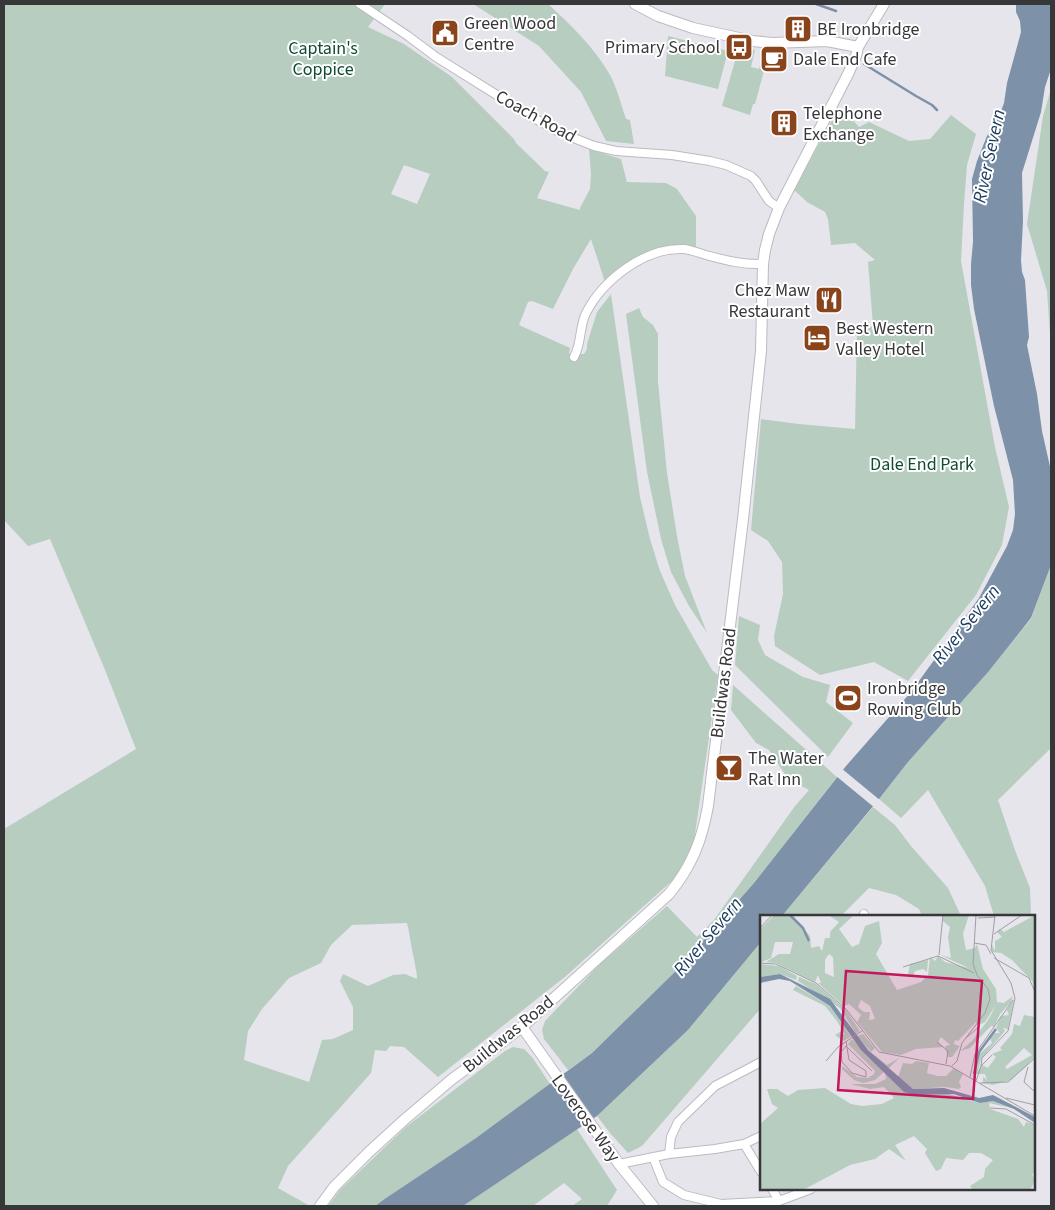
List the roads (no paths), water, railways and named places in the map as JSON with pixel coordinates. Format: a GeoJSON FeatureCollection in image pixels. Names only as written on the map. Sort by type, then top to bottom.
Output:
{"type":"FeatureCollection","features":[{"type":"Feature","properties":{"kind":"street","name":"Coach Road"},"geometry":{"type":"LineString","coordinates":[[360,4],[436,57],[561,133],[594,146],[616,151],[672,155],[726,165],[751,176],[769,201],[779,208]]}},
{"type":"Feature","properties":{"kind":"street"},"geometry":{"type":"LineString","coordinates":[[635,4],[668,20],[693,28],[753,41],[772,43],[827,41],[858,47]]}},
{"type":"Feature","properties":{"kind":"street","name":"Buildwas Road"},"geometry":{"type":"LineString","coordinates":[[320,1206],[334,1187],[404,1120],[451,1080],[522,1027],[670,894],[691,863],[702,832],[708,806],[743,519],[761,351],[765,250],[779,208],[848,74],[858,47],[884,4]]}},
{"type":"Feature","properties":{"kind":"street"},"geometry":{"type":"LineString","coordinates":[[579,353],[584,318],[594,302],[613,278],[647,256],[673,249],[686,250],[744,264],[763,264]]}},
{"type":"Feature","properties":{"kind":"street","name":"Loverose Way"},"geometry":{"type":"LineString","coordinates":[[522,1027],[620,1164],[653,1206]]}},
{"type":"Feature","properties":{"kind":"street"},"geometry":{"type":"LineString","coordinates":[[669,1154],[671,1137],[678,1122],[715,1086],[760,1063]]}},
{"type":"Feature","properties":{"kind":"street"},"geometry":{"type":"LineString","coordinates":[[620,1164],[653,1156],[744,1144],[760,1136]]}},
{"type":"Feature","properties":{"kind":"street"},"geometry":{"type":"LineString","coordinates":[[744,1144],[760,1170]]}},
{"type":"Feature","properties":{"kind":"street"},"geometry":{"type":"LineString","coordinates":[[653,1156],[663,1182],[684,1195],[721,1204],[779,1201],[808,1190]]}},
{"type":"Feature","properties":{"kind":"street"},"geometry":{"type":"LineString","coordinates":[[773,1190],[779,1201]]}},
{"type":"Feature","properties":{"kind":"water","name":"River Severn"},"geometry":{"type":"Polygon","coordinates":[[[1016,4],[1051,4],[1051,69],[1045,87],[1041,112],[1022,173],[1023,221],[1021,260],[1025,280],[1029,337],[1027,345],[1051,471],[1051,565],[1031,618],[989,671],[908,762],[783,915],[760,915],[760,943],[688,1030],[597,1116],[463,1206],[375,1206],[476,1138],[592,1053],[682,965],[754,883],[846,766],[911,692],[979,598],[1007,546],[1013,530],[1015,514],[1013,480],[994,406],[974,309],[971,285],[973,242],[972,179],[987,136],[1004,103],[1007,83],[1021,32],[1020,21],[1016,12],[1016,4]]]}},
{"type":"Feature","properties":{"kind":"waterway"},"geometry":{"type":"LineString","coordinates":[[816,4],[836,11]]}},
{"type":"Feature","properties":{"kind":"waterway"},"geometry":{"type":"LineString","coordinates":[[834,55],[847,58]]}},
{"type":"Feature","properties":{"kind":"waterway"},"geometry":{"type":"LineString","coordinates":[[864,64],[932,105],[937,110]]}},
{"type":"Feature","properties":{"kind":"place","name":"BE Ironbridge"},"geometry":{"type":"Point","coordinates":[798,29]}},
{"type":"Feature","properties":{"kind":"place","name":"Green Wood Centre"},"geometry":{"type":"Point","coordinates":[445,33]}},
{"type":"Feature","properties":{"kind":"place","name":"Primary School"},"geometry":{"type":"Point","coordinates":[739,47]}},
{"type":"Feature","properties":{"kind":"place","name":"Dale End Cafe"},"geometry":{"type":"Point","coordinates":[774,59]}},
{"type":"Feature","properties":{"kind":"place","name":"Telephone Exchange"},"geometry":{"type":"Point","coordinates":[784,123]}},
{"type":"Feature","properties":{"kind":"place","name":"Chez Maw Restaurant"},"geometry":{"type":"Point","coordinates":[829,300]}},
{"type":"Feature","properties":{"kind":"place","name":"Best Western Valley Hotel"},"geometry":{"type":"Point","coordinates":[817,338]}},
{"type":"Feature","properties":{"kind":"place","name":"Ironbridge Rowing Club"},"geometry":{"type":"Point","coordinates":[848,698]}},
{"type":"Feature","properties":{"kind":"place","name":"The Water Rat Inn"},"geometry":{"type":"Point","coordinates":[729,768]}},
{"type":"Feature","properties":{"kind":"park label","name":"Captain's Coppice"},"geometry":{"type":"Point","coordinates":[323,58]}},
{"type":"Feature","properties":{"kind":"park label","name":"Dale End Park"},"geometry":{"type":"Point","coordinates":[922,464]}}]}
